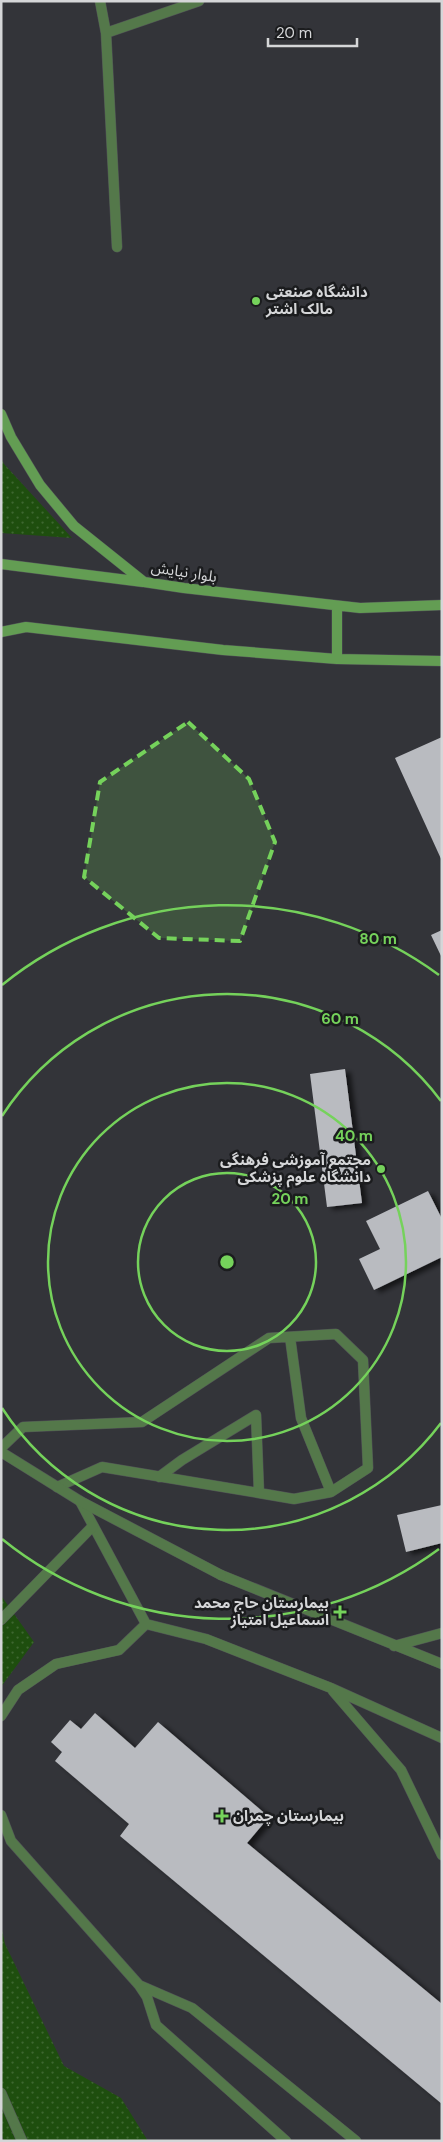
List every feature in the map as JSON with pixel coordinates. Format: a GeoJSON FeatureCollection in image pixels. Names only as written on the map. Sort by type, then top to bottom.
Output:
{"type":"FeatureCollection","features":[{"type":"Feature","properties":{"kind":"main road","name":"بلوار نیایش"},"geometry":{"type":"LineString","coordinates":[[1,414],[11,437],[40,484],[74,526],[144,582],[360,608],[442,605]]}},
{"type":"Feature","properties":{"kind":"main road"},"geometry":{"type":"LineString","coordinates":[[1,564],[144,582]]}},
{"type":"Feature","properties":{"kind":"main road"},"geometry":{"type":"LineString","coordinates":[[337,606],[337,659]]}},
{"type":"Feature","properties":{"kind":"main road"},"geometry":{"type":"LineString","coordinates":[[1,632],[26,627],[223,650],[337,659],[442,661]]}},
{"type":"Feature","properties":{"kind":"street"},"geometry":{"type":"LineString","coordinates":[[100,1],[106,33],[117,247]]}},
{"type":"Feature","properties":{"kind":"street"},"geometry":{"type":"LineString","coordinates":[[106,33],[199,1]]}},
{"type":"Feature","properties":{"kind":"street"},"geometry":{"type":"LineString","coordinates":[[57,1486],[102,1467],[294,1499],[331,1492],[368,1468],[363,1360],[336,1334],[270,1338],[142,1422],[23,1427],[1,1450],[80,1501],[222,1575],[442,1664]]}},
{"type":"Feature","properties":{"kind":"street"},"geometry":{"type":"LineString","coordinates":[[290,1337],[301,1418],[331,1492]]}},
{"type":"Feature","properties":{"kind":"street"},"geometry":{"type":"LineString","coordinates":[[159,1477],[182,1460],[256,1415],[259,1493]]}},
{"type":"Feature","properties":{"kind":"street"},"geometry":{"type":"LineString","coordinates":[[80,1501],[146,1624],[206,1639],[331,1688],[442,1738]]}},
{"type":"Feature","properties":{"kind":"street"},"geometry":{"type":"LineString","coordinates":[[1,1620],[93,1526]]}},
{"type":"Feature","properties":{"kind":"street"},"geometry":{"type":"LineString","coordinates":[[1,1716],[18,1690],[56,1664],[119,1650],[146,1624]]}},
{"type":"Feature","properties":{"kind":"street"},"geometry":{"type":"LineString","coordinates":[[394,1646],[442,1633]]}},
{"type":"Feature","properties":{"kind":"street"},"geometry":{"type":"LineString","coordinates":[[331,1688],[401,1770],[442,1856]]}},
{"type":"Feature","properties":{"kind":"street"},"geometry":{"type":"LineString","coordinates":[[1,1815],[11,1841],[139,1985],[147,1997],[156,2025],[286,2141]]}},
{"type":"Feature","properties":{"kind":"street"},"geometry":{"type":"LineString","coordinates":[[139,1985],[192,2008],[356,2141]]}},
{"type":"Feature","properties":{"kind":"street"},"geometry":{"type":"LineString","coordinates":[[1,2093],[22,2141]]}},
{"type":"Feature","properties":{"kind":"highlighted area"},"geometry":{"type":"Polygon","coordinates":[[[188,722],[249,779],[275,842],[240,941],[159,938],[84,877],[100,782],[188,722]]]}},
{"type":"Feature","properties":{"kind":"green space"},"geometry":{"type":"Polygon","coordinates":[[[1,458],[4,464],[72,538],[1,533],[1,458]]]}},
{"type":"Feature","properties":{"kind":"green space"},"geometry":{"type":"Polygon","coordinates":[[[1,1598],[34,1642],[1,1687],[1,1598]]]}},
{"type":"Feature","properties":{"kind":"green space"},"geometry":{"type":"Polygon","coordinates":[[[1,1926],[5,1944],[64,2066],[121,2098],[148,2141],[4,2141],[1,2133],[1,1926]]]}},
{"type":"Feature","properties":{"kind":"building"},"geometry":{"type":"Polygon","coordinates":[[[442,737],[442,861],[395,758],[442,737]]]}},
{"type":"Feature","properties":{"kind":"building"},"geometry":{"type":"Polygon","coordinates":[[[442,930],[442,958],[431,935],[442,930]]]}},
{"type":"Feature","properties":{"kind":"building"},"geometry":{"type":"Polygon","coordinates":[[[345,1069],[362,1203],[327,1207],[310,1074],[345,1069]]]}},
{"type":"Feature","properties":{"kind":"building"},"geometry":{"type":"Polygon","coordinates":[[[428,1191],[442,1219],[442,1257],[374,1290],[359,1259],[380,1249],[366,1221],[428,1191]]]}},
{"type":"Feature","properties":{"kind":"building"},"geometry":{"type":"Polygon","coordinates":[[[442,1505],[442,1543],[406,1552],[397,1515],[442,1505]]]}},
{"type":"Feature","properties":{"kind":"building"},"geometry":{"type":"Polygon","coordinates":[[[95,1713],[135,1748],[158,1722],[269,1817],[247,1843],[442,2004],[442,2104],[120,1836],[129,1824],[55,1761],[62,1752],[51,1742],[70,1720],[81,1729],[95,1713]]]}},
{"type":"Feature","properties":{"kind":"place","name":"دانشگاه صنعتی مالک اشتر"},"geometry":{"type":"Point","coordinates":[256,301]}},
{"type":"Feature","properties":{"kind":"place","name":"مجتمع آموزشی فرهنگی دانشگاه علوم پزشکی"},"geometry":{"type":"Point","coordinates":[381,1169]}},
{"type":"Feature","properties":{"kind":"place","name":"بیمارستان حاج محمد اسماعیل امتیاز"},"geometry":{"type":"Point","coordinates":[340,1612]}},
{"type":"Feature","properties":{"kind":"place","name":"بیمارستان چمران"},"geometry":{"type":"Point","coordinates":[222,1816]}}]}
